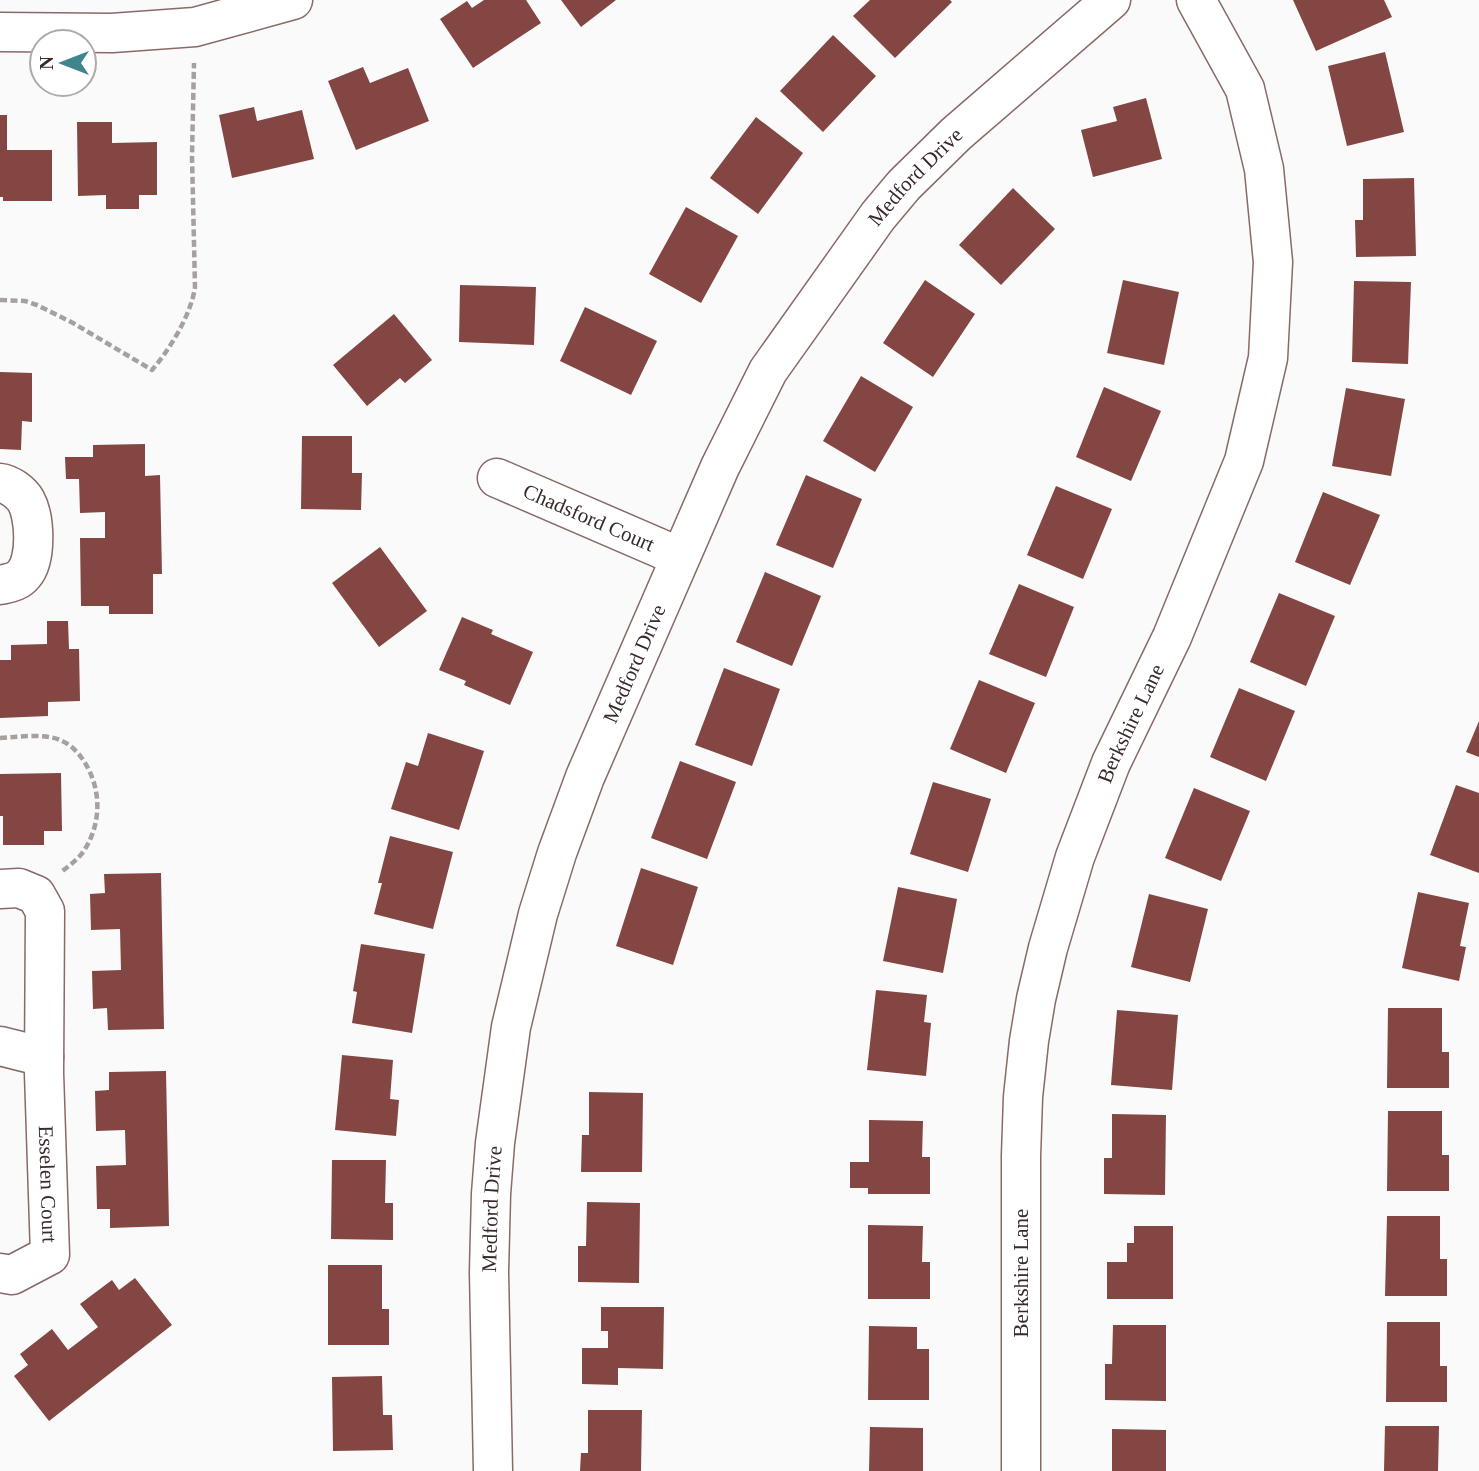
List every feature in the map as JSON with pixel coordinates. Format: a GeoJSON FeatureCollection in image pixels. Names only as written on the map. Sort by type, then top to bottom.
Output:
{"type":"FeatureCollection","features":[{"type":"Feature","properties":{"kind":"street"},"geometry":{"type":"LineString","coordinates":[[0,32],[111,33],[187,28],[293,0]]}},
{"type":"Feature","properties":{"kind":"street","name":"Medford Drive"},"geometry":{"type":"LineString","coordinates":[[493,1471],[489,1272],[495,1143],[511,1027],[538,914],[585,777],[720,467],[768,371],[878,216],[904,185],[956,134],[1111,0]]}},
{"type":"Feature","properties":{"kind":"street","name":"Berkshire Lane"},"geometry":{"type":"LineString","coordinates":[[1021,1471],[1021,1156],[1023,1097],[1036,999],[1071,870],[1106,775],[1172,637],[1244,461],[1268,358],[1273,262],[1264,169],[1245,89],[1196,0]]}},
{"type":"Feature","properties":{"kind":"street","name":"Chadsford Court"},"geometry":{"type":"LineString","coordinates":[[498,478],[680,557]]}},
{"type":"Feature","properties":{"kind":"street"},"geometry":{"type":"LineString","coordinates":[[0,483],[8,484],[25,499],[31,517],[34,542],[25,574],[15,582],[0,585]]}},
{"type":"Feature","properties":{"kind":"street","name":"Esselen Court"},"geometry":{"type":"LineString","coordinates":[[0,1273],[12,1275],[50,1255],[44,1057],[45,911],[36,895],[16,891]]}},
{"type":"Feature","properties":{"kind":"street"},"geometry":{"type":"LineString","coordinates":[[0,1046],[44,1057]]}},
{"type":"Feature","properties":{"kind":"path"},"geometry":{"type":"LineString","coordinates":[[0,300],[25,301],[37,305],[74,323],[152,370],[165,355],[193,300],[195,287],[192,156],[194,65],[187,28]]}},
{"type":"Feature","properties":{"kind":"path"},"geometry":{"type":"LineString","coordinates":[[0,738],[51,737],[63,740],[90,768],[97,791],[98,810],[93,830],[79,857],[16,891]]}},
{"type":"Feature","properties":{"kind":"building"},"geometry":{"type":"Polygon","coordinates":[[[484,0],[526,0],[541,23],[473,68],[440,19],[467,1],[472,8],[484,0]]]}},
{"type":"Feature","properties":{"kind":"building"},"geometry":{"type":"Polygon","coordinates":[[[561,0],[616,0],[581,27],[561,0]]]}},
{"type":"Feature","properties":{"kind":"building"},"geometry":{"type":"Polygon","coordinates":[[[870,0],[952,2],[895,58],[853,16],[870,0]]]}},
{"type":"Feature","properties":{"kind":"building"},"geometry":{"type":"Polygon","coordinates":[[[1293,0],[1384,0],[1392,17],[1316,51],[1293,0]]]}},
{"type":"Feature","properties":{"kind":"building"},"geometry":{"type":"Polygon","coordinates":[[[833,35],[876,76],[823,132],[780,91],[833,35]]]}},
{"type":"Feature","properties":{"kind":"building"},"geometry":{"type":"Polygon","coordinates":[[[1385,52],[1404,132],[1347,146],[1328,66],[1385,52]]]}},
{"type":"Feature","properties":{"kind":"building"},"geometry":{"type":"Polygon","coordinates":[[[363,67],[370,83],[408,68],[429,121],[356,150],[328,81],[363,67]]]}},
{"type":"Feature","properties":{"kind":"building"},"geometry":{"type":"Polygon","coordinates":[[[1146,98],[1162,159],[1093,177],[1081,130],[1117,121],[1113,107],[1146,98]]]}},
{"type":"Feature","properties":{"kind":"building"},"geometry":{"type":"Polygon","coordinates":[[[254,107],[257,121],[302,110],[314,159],[232,178],[219,115],[254,107]]]}},
{"type":"Feature","properties":{"kind":"building"},"geometry":{"type":"Polygon","coordinates":[[[0,115],[7,115],[7,150],[52,150],[52,201],[3,201],[3,197],[0,197],[0,115]]]}},
{"type":"Feature","properties":{"kind":"building"},"geometry":{"type":"Polygon","coordinates":[[[756,117],[803,153],[758,214],[710,178],[756,117]]]}},
{"type":"Feature","properties":{"kind":"building"},"geometry":{"type":"Polygon","coordinates":[[[77,122],[112,122],[112,143],[157,142],[157,195],[139,195],[139,209],[106,209],[106,195],[78,196],[77,122]]]}},
{"type":"Feature","properties":{"kind":"building"},"geometry":{"type":"Polygon","coordinates":[[[1414,178],[1416,256],[1356,257],[1355,220],[1363,220],[1363,179],[1414,178]]]}},
{"type":"Feature","properties":{"kind":"building"},"geometry":{"type":"Polygon","coordinates":[[[1013,188],[1055,229],[1001,285],[959,245],[1013,188]]]}},
{"type":"Feature","properties":{"kind":"building"},"geometry":{"type":"Polygon","coordinates":[[[686,207],[738,236],[701,303],[649,274],[686,207]]]}},
{"type":"Feature","properties":{"kind":"building"},"geometry":{"type":"Polygon","coordinates":[[[925,280],[975,314],[933,377],[883,343],[925,280]]]}},
{"type":"Feature","properties":{"kind":"building"},"geometry":{"type":"Polygon","coordinates":[[[1123,280],[1179,292],[1164,365],[1107,353],[1123,280]]]}},
{"type":"Feature","properties":{"kind":"building"},"geometry":{"type":"Polygon","coordinates":[[[1354,281],[1411,282],[1408,364],[1352,362],[1354,281]]]}},
{"type":"Feature","properties":{"kind":"building"},"geometry":{"type":"Polygon","coordinates":[[[460,285],[536,287],[534,345],[459,342],[460,285]]]}},
{"type":"Feature","properties":{"kind":"building"},"geometry":{"type":"Polygon","coordinates":[[[585,307],[657,341],[631,395],[560,361],[585,307]]]}},
{"type":"Feature","properties":{"kind":"building"},"geometry":{"type":"Polygon","coordinates":[[[394,314],[432,360],[405,383],[400,378],[367,406],[333,365],[394,314]]]}},
{"type":"Feature","properties":{"kind":"building"},"geometry":{"type":"Polygon","coordinates":[[[0,372],[32,373],[32,422],[22,421],[21,450],[0,449],[0,372]]]}},
{"type":"Feature","properties":{"kind":"building"},"geometry":{"type":"Polygon","coordinates":[[[861,376],[913,407],[875,472],[823,441],[861,376]]]}},
{"type":"Feature","properties":{"kind":"building"},"geometry":{"type":"Polygon","coordinates":[[[1104,387],[1161,411],[1131,481],[1076,457],[1104,387]]]}},
{"type":"Feature","properties":{"kind":"building"},"geometry":{"type":"Polygon","coordinates":[[[1346,388],[1405,399],[1391,476],[1332,466],[1346,388]]]}},
{"type":"Feature","properties":{"kind":"building"},"geometry":{"type":"Polygon","coordinates":[[[302,436],[352,436],[352,473],[362,473],[361,510],[301,509],[302,436]]]}},
{"type":"Feature","properties":{"kind":"building"},"geometry":{"type":"Polygon","coordinates":[[[145,444],[145,476],[160,475],[162,574],[153,574],[153,614],[109,614],[109,606],[81,606],[80,538],[105,538],[105,512],[80,513],[79,479],[66,479],[65,457],[93,457],[93,445],[145,444]]]}},
{"type":"Feature","properties":{"kind":"building"},"geometry":{"type":"Polygon","coordinates":[[[806,475],[862,499],[833,568],[776,545],[806,475]]]}},
{"type":"Feature","properties":{"kind":"building"},"geometry":{"type":"Polygon","coordinates":[[[1056,486],[1112,509],[1083,579],[1027,555],[1056,486]]]}},
{"type":"Feature","properties":{"kind":"building"},"geometry":{"type":"Polygon","coordinates":[[[1323,492],[1380,515],[1350,585],[1295,562],[1323,492]]]}},
{"type":"Feature","properties":{"kind":"building"},"geometry":{"type":"Polygon","coordinates":[[[380,547],[427,611],[379,647],[332,583],[380,547]]]}},
{"type":"Feature","properties":{"kind":"building"},"geometry":{"type":"Polygon","coordinates":[[[765,572],[821,596],[792,666],[736,642],[765,572]]]}},
{"type":"Feature","properties":{"kind":"building"},"geometry":{"type":"Polygon","coordinates":[[[1019,584],[1074,607],[1046,677],[989,654],[1019,584]]]}},
{"type":"Feature","properties":{"kind":"building"},"geometry":{"type":"Polygon","coordinates":[[[1279,593],[1335,616],[1306,686],[1250,662],[1279,593]]]}},
{"type":"Feature","properties":{"kind":"building"},"geometry":{"type":"Polygon","coordinates":[[[462,617],[493,630],[491,634],[533,652],[510,705],[464,685],[466,681],[439,670],[462,617]]]}},
{"type":"Feature","properties":{"kind":"building"},"geometry":{"type":"Polygon","coordinates":[[[47,621],[68,621],[69,649],[79,649],[80,701],[48,702],[48,716],[0,718],[0,660],[11,660],[11,645],[47,644],[47,621]]]}},
{"type":"Feature","properties":{"kind":"building"},"geometry":{"type":"Polygon","coordinates":[[[724,668],[780,689],[752,766],[695,745],[724,668]]]}},
{"type":"Feature","properties":{"kind":"building"},"geometry":{"type":"Polygon","coordinates":[[[979,680],[1035,703],[1006,773],[950,749],[979,680]]]}},
{"type":"Feature","properties":{"kind":"building"},"geometry":{"type":"Polygon","coordinates":[[[1239,688],[1295,711],[1266,781],[1210,757],[1239,688]]]}},
{"type":"Feature","properties":{"kind":"building"},"geometry":{"type":"Polygon","coordinates":[[[1479,721],[1479,757],[1466,752],[1479,721]]]}},
{"type":"Feature","properties":{"kind":"building"},"geometry":{"type":"Polygon","coordinates":[[[428,733],[484,751],[459,830],[391,809],[406,762],[418,766],[428,733]]]}},
{"type":"Feature","properties":{"kind":"building"},"geometry":{"type":"Polygon","coordinates":[[[680,761],[736,782],[707,859],[651,838],[680,761]]]}},
{"type":"Feature","properties":{"kind":"building"},"geometry":{"type":"Polygon","coordinates":[[[61,773],[62,831],[44,831],[44,845],[3,845],[0,774],[61,773]]]}},
{"type":"Feature","properties":{"kind":"building"},"geometry":{"type":"Polygon","coordinates":[[[933,782],[991,799],[968,872],[910,854],[933,782]]]}},
{"type":"Feature","properties":{"kind":"building"},"geometry":{"type":"Polygon","coordinates":[[[1456,785],[1479,793],[1479,873],[1430,855],[1456,785]]]}},
{"type":"Feature","properties":{"kind":"building"},"geometry":{"type":"Polygon","coordinates":[[[1194,788],[1250,811],[1221,881],[1165,858],[1194,788]]]}},
{"type":"Feature","properties":{"kind":"building"},"geometry":{"type":"Polygon","coordinates":[[[390,836],[453,852],[433,929],[374,914],[382,883],[378,883],[390,836]]]}},
{"type":"Feature","properties":{"kind":"building"},"geometry":{"type":"Polygon","coordinates":[[[641,868],[698,887],[673,965],[616,946],[641,868]]]}},
{"type":"Feature","properties":{"kind":"building"},"geometry":{"type":"Polygon","coordinates":[[[161,873],[164,1029],[108,1030],[107,1008],[93,1009],[92,971],[121,970],[120,929],[91,930],[90,894],[105,893],[104,874],[161,873]]]}},
{"type":"Feature","properties":{"kind":"building"},"geometry":{"type":"Polygon","coordinates":[[[898,887],[957,899],[943,973],[883,961],[898,887]]]}},
{"type":"Feature","properties":{"kind":"building"},"geometry":{"type":"Polygon","coordinates":[[[1418,892],[1469,903],[1460,946],[1466,947],[1459,981],[1402,968],[1418,892]]]}},
{"type":"Feature","properties":{"kind":"building"},"geometry":{"type":"Polygon","coordinates":[[[1149,894],[1208,909],[1190,982],[1131,967],[1149,894]]]}},
{"type":"Feature","properties":{"kind":"building"},"geometry":{"type":"Polygon","coordinates":[[[361,944],[425,954],[412,1033],[352,1023],[357,992],[353,991],[361,944]]]}},
{"type":"Feature","properties":{"kind":"building"},"geometry":{"type":"Polygon","coordinates":[[[876,990],[927,995],[924,1022],[931,1023],[926,1076],[867,1070],[876,990]]]}},
{"type":"Feature","properties":{"kind":"building"},"geometry":{"type":"Polygon","coordinates":[[[1388,1008],[1442,1008],[1442,1052],[1449,1052],[1449,1088],[1387,1088],[1388,1008]]]}},
{"type":"Feature","properties":{"kind":"building"},"geometry":{"type":"Polygon","coordinates":[[[1117,1010],[1178,1015],[1172,1090],[1111,1085],[1117,1010]]]}},
{"type":"Feature","properties":{"kind":"building"},"geometry":{"type":"Polygon","coordinates":[[[342,1055],[393,1060],[390,1099],[399,1100],[396,1136],[335,1130],[342,1055]]]}},
{"type":"Feature","properties":{"kind":"building"},"geometry":{"type":"Polygon","coordinates":[[[166,1071],[169,1226],[110,1228],[110,1209],[97,1209],[96,1166],[126,1165],[125,1130],[96,1131],[95,1091],[109,1090],[109,1072],[166,1071]]]}},
{"type":"Feature","properties":{"kind":"building"},"geometry":{"type":"Polygon","coordinates":[[[589,1092],[643,1093],[642,1172],[581,1172],[582,1135],[589,1135],[589,1092]]]}},
{"type":"Feature","properties":{"kind":"building"},"geometry":{"type":"Polygon","coordinates":[[[1388,1111],[1442,1111],[1442,1155],[1449,1155],[1449,1191],[1387,1191],[1388,1111]]]}},
{"type":"Feature","properties":{"kind":"building"},"geometry":{"type":"Polygon","coordinates":[[[1112,1114],[1166,1115],[1165,1195],[1104,1194],[1104,1158],[1112,1158],[1112,1114]]]}},
{"type":"Feature","properties":{"kind":"building"},"geometry":{"type":"Polygon","coordinates":[[[869,1120],[923,1121],[922,1157],[930,1157],[930,1194],[868,1194],[868,1188],[850,1188],[850,1162],[869,1162],[869,1120]]]}},
{"type":"Feature","properties":{"kind":"building"},"geometry":{"type":"Polygon","coordinates":[[[332,1160],[386,1160],[385,1203],[393,1203],[393,1240],[331,1239],[332,1160]]]}},
{"type":"Feature","properties":{"kind":"building"},"geometry":{"type":"Polygon","coordinates":[[[587,1202],[640,1203],[639,1283],[578,1282],[578,1246],[586,1246],[587,1202]]]}},
{"type":"Feature","properties":{"kind":"building"},"geometry":{"type":"Polygon","coordinates":[[[1387,1216],[1440,1216],[1440,1259],[1447,1259],[1447,1296],[1385,1296],[1387,1216]]]}},
{"type":"Feature","properties":{"kind":"building"},"geometry":{"type":"Polygon","coordinates":[[[868,1225],[923,1226],[922,1262],[930,1262],[930,1299],[868,1299],[868,1225]]]}},
{"type":"Feature","properties":{"kind":"building"},"geometry":{"type":"Polygon","coordinates":[[[1134,1226],[1173,1226],[1173,1299],[1107,1299],[1107,1262],[1127,1262],[1127,1243],[1134,1243],[1134,1226]]]}},
{"type":"Feature","properties":{"kind":"building"},"geometry":{"type":"Polygon","coordinates":[[[328,1265],[382,1265],[382,1309],[389,1309],[389,1345],[328,1345],[328,1265]]]}},
{"type":"Feature","properties":{"kind":"building"},"geometry":{"type":"Polygon","coordinates":[[[135,1278],[172,1325],[49,1421],[14,1376],[28,1365],[20,1354],[52,1329],[68,1350],[98,1327],[80,1304],[112,1280],[119,1290],[135,1278]]]}},
{"type":"Feature","properties":{"kind":"building"},"geometry":{"type":"Polygon","coordinates":[[[601,1307],[664,1307],[663,1369],[618,1368],[618,1385],[582,1384],[582,1348],[608,1348],[608,1331],[601,1331],[601,1307]]]}},
{"type":"Feature","properties":{"kind":"building"},"geometry":{"type":"Polygon","coordinates":[[[1387,1322],[1440,1322],[1440,1366],[1447,1366],[1447,1402],[1386,1402],[1387,1322]]]}},
{"type":"Feature","properties":{"kind":"building"},"geometry":{"type":"Polygon","coordinates":[[[1113,1325],[1166,1325],[1166,1401],[1105,1400],[1105,1364],[1112,1364],[1113,1325]]]}},
{"type":"Feature","properties":{"kind":"building"},"geometry":{"type":"Polygon","coordinates":[[[869,1326],[917,1327],[917,1349],[929,1349],[929,1400],[868,1400],[869,1326]]]}},
{"type":"Feature","properties":{"kind":"building"},"geometry":{"type":"Polygon","coordinates":[[[382,1376],[383,1415],[392,1415],[393,1450],[333,1451],[332,1377],[382,1376]]]}},
{"type":"Feature","properties":{"kind":"building"},"geometry":{"type":"Polygon","coordinates":[[[588,1410],[642,1410],[641,1471],[580,1471],[581,1453],[588,1453],[588,1410]]]}},
{"type":"Feature","properties":{"kind":"building"},"geometry":{"type":"Polygon","coordinates":[[[1385,1426],[1439,1426],[1438,1471],[1384,1471],[1385,1426]]]}},
{"type":"Feature","properties":{"kind":"building"},"geometry":{"type":"Polygon","coordinates":[[[870,1427],[923,1428],[923,1471],[869,1471],[870,1427]]]}},
{"type":"Feature","properties":{"kind":"building"},"geometry":{"type":"Polygon","coordinates":[[[1112,1429],[1166,1430],[1166,1471],[1112,1471],[1112,1429]]]}}]}
